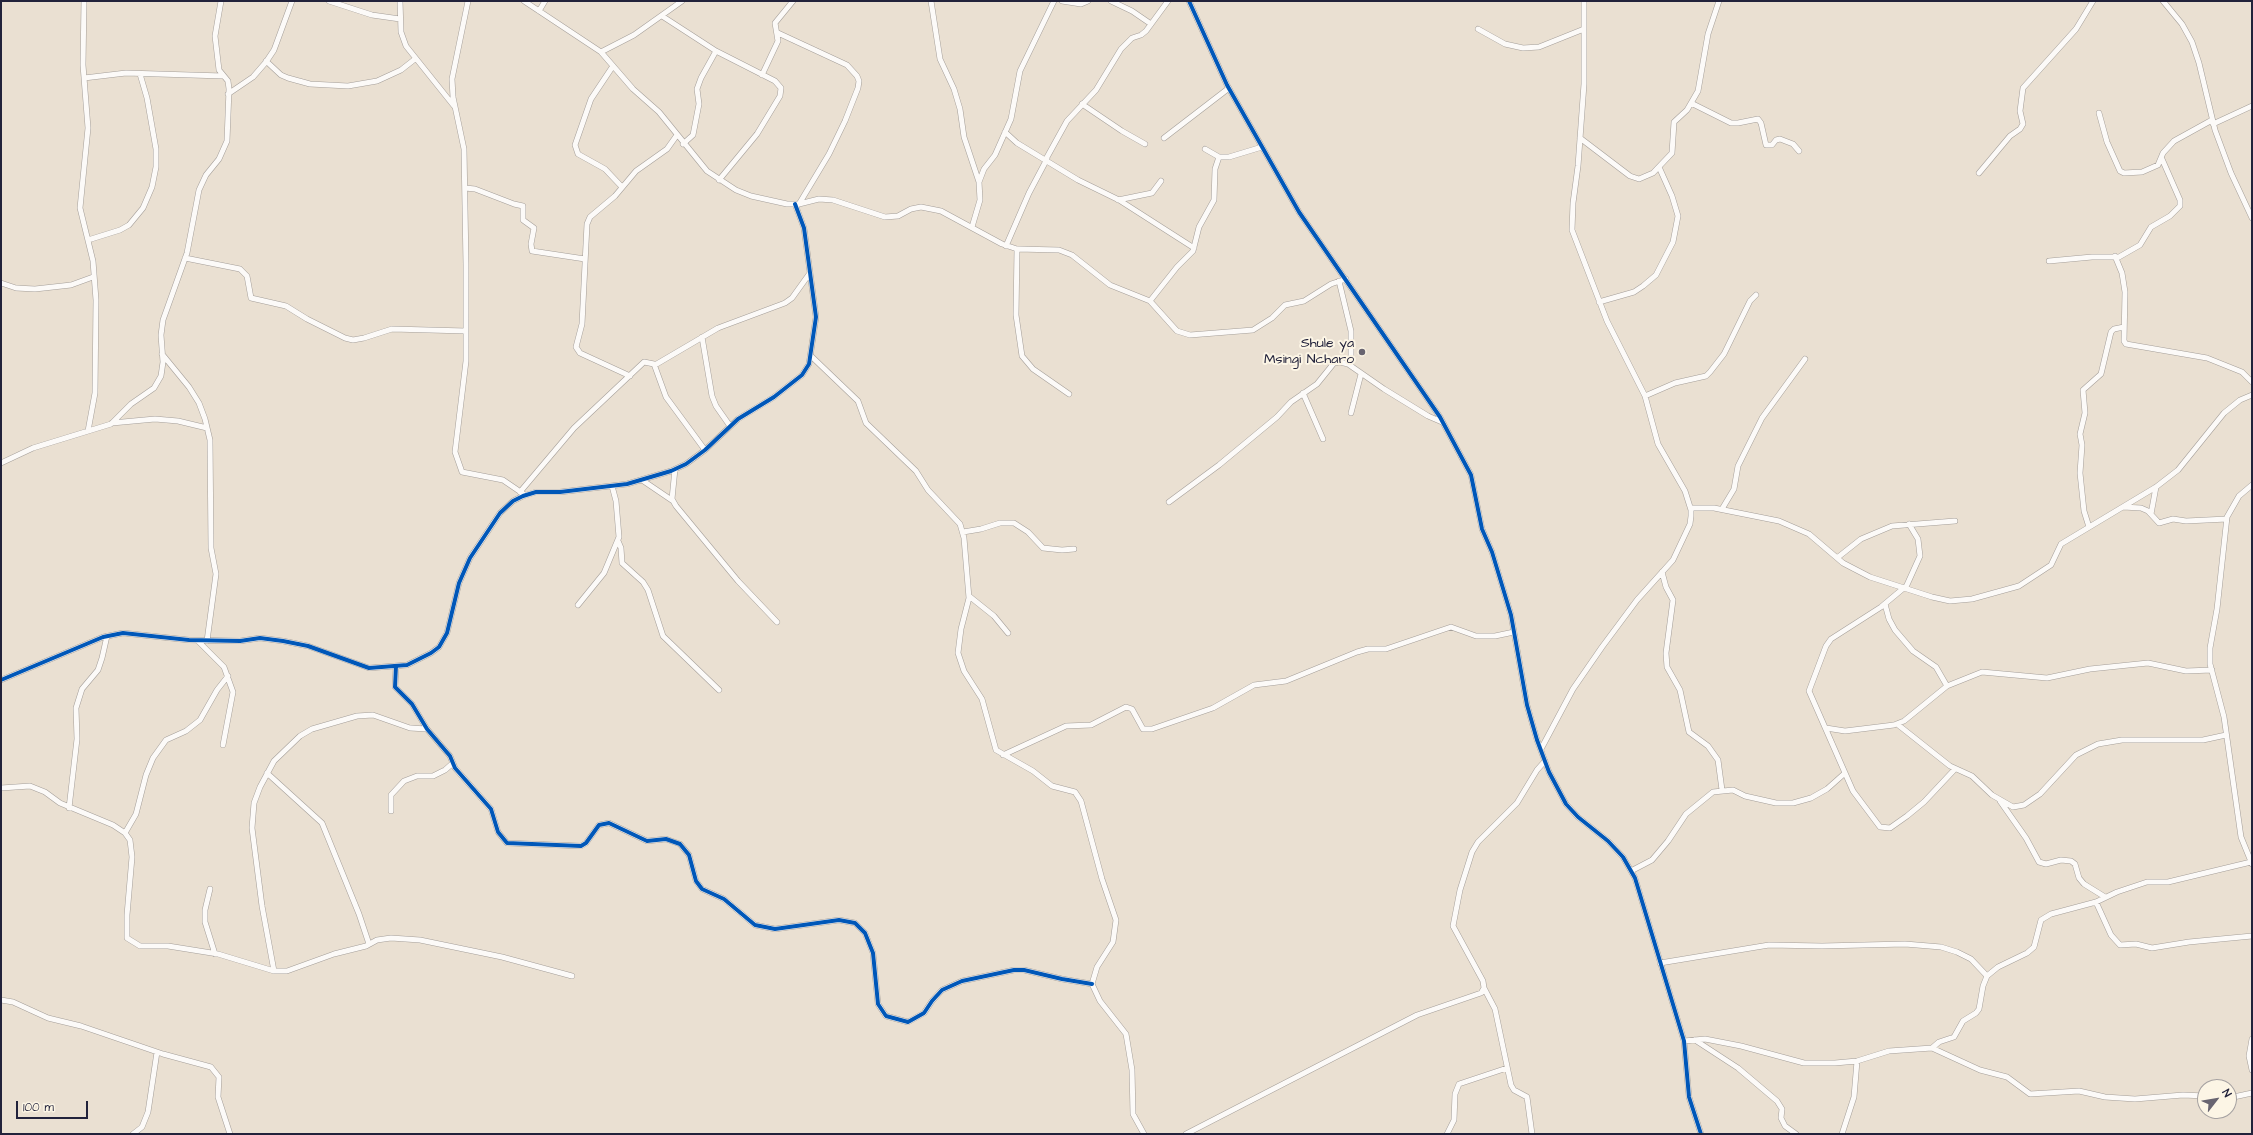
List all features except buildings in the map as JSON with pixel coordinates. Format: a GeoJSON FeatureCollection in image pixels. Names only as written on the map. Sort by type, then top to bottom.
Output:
{"type":"FeatureCollection","features":[{"type":"Feature","properties":{"kind":"street"},"geometry":{"type":"LineString","coordinates":[[84,1],[84,78],[88,128],[80,208],[93,261],[93,277],[96,300],[95,393],[88,430]]}},
{"type":"Feature","properties":{"kind":"street"},"geometry":{"type":"LineString","coordinates":[[111,424],[131,404],[154,388],[162,376],[163,362],[161,353],[163,320],[185,258],[199,190],[206,175],[219,159],[227,141],[228,81],[219,70],[215,36],[221,1]]}},
{"type":"Feature","properties":{"kind":"street"},"geometry":{"type":"LineString","coordinates":[[228,94],[253,77],[274,50],[292,1]]}},
{"type":"Feature","properties":{"kind":"street"},"geometry":{"type":"LineString","coordinates":[[329,1],[372,15],[400,19]]}},
{"type":"Feature","properties":{"kind":"street"},"geometry":{"type":"LineString","coordinates":[[400,1],[401,32],[406,46],[455,107]]}},
{"type":"Feature","properties":{"kind":"street"},"geometry":{"type":"LineString","coordinates":[[468,1],[453,67],[452,79],[455,107],[464,149],[465,188],[466,361],[457,424],[455,452],[462,472],[503,480],[522,494],[536,492],[560,492],[612,486],[642,480],[675,469],[705,450],[730,426],[752,408],[790,387],[809,364],[816,317],[804,228],[797,204],[829,154],[846,121],[858,88],[859,81],[857,76],[847,65],[778,33]]}},
{"type":"Feature","properties":{"kind":"street"},"geometry":{"type":"LineString","coordinates":[[524,1],[601,52],[637,93],[659,112],[706,171],[718,180],[751,196],[797,204],[819,199],[833,200],[885,217],[898,216],[911,209],[921,207],[941,210],[1006,246],[1017,249],[1059,250],[1077,259],[1110,285],[1150,301],[1177,330],[1190,335],[1222,334],[1253,330],[1272,318],[1285,305],[1304,301],[1339,281],[1346,279]]}},
{"type":"Feature","properties":{"kind":"street"},"geometry":{"type":"LineString","coordinates":[[539,11],[544,1]]}},
{"type":"Feature","properties":{"kind":"street"},"geometry":{"type":"LineString","coordinates":[[601,52],[617,45],[662,16],[682,1]]}},
{"type":"Feature","properties":{"kind":"street"},"geometry":{"type":"LineString","coordinates":[[762,75],[778,41],[778,33],[775,23],[792,1]]}},
{"type":"Feature","properties":{"kind":"street"},"geometry":{"type":"LineString","coordinates":[[931,1],[940,59],[956,96],[960,109],[964,137],[979,182],[980,200],[972,227]]}},
{"type":"Feature","properties":{"kind":"street"},"geometry":{"type":"LineString","coordinates":[[979,182],[1011,119],[1020,71],[1054,1]]}},
{"type":"Feature","properties":{"kind":"street"},"geometry":{"type":"LineString","coordinates":[[1062,1],[1081,4],[1088,1]]}},
{"type":"Feature","properties":{"kind":"street"},"geometry":{"type":"LineString","coordinates":[[1111,1],[1132,11],[1151,24]]}},
{"type":"Feature","properties":{"kind":"street"},"geometry":{"type":"LineString","coordinates":[[1006,246],[1029,193],[1067,121],[1101,82],[1120,49],[1132,38],[1141,35],[1168,1]]}},
{"type":"Feature","properties":{"kind":"street"},"geometry":{"type":"LineString","coordinates":[[1189,1],[1228,88],[1299,212],[1442,422],[1471,475],[1482,529],[1504,587],[1514,632],[1527,705],[1545,761],[1566,804],[1578,817],[1608,841],[1623,857],[1631,871],[1644,902],[1660,963],[1684,1041],[1689,1097],[1702,1134]]}},
{"type":"Feature","properties":{"kind":"street"},"geometry":{"type":"LineString","coordinates":[[1541,749],[1586,670],[1637,600],[1673,560],[1690,524],[1690,508],[1685,491],[1658,444],[1645,396],[1599,302],[1572,230],[1573,203],[1584,84],[1584,1]]}},
{"type":"Feature","properties":{"kind":"street"},"geometry":{"type":"LineString","coordinates":[[1580,138],[1630,176],[1639,179],[1646,177],[1659,167],[1673,150],[1674,122],[1691,103],[1698,90],[1708,34],[1718,1]]}},
{"type":"Feature","properties":{"kind":"street"},"geometry":{"type":"LineString","coordinates":[[1978,173],[2010,136],[2020,129],[2023,124],[2020,110],[2023,88],[2076,29],[2093,1]]}},
{"type":"Feature","properties":{"kind":"street"},"geometry":{"type":"LineString","coordinates":[[2163,1],[2182,24],[2192,42],[2213,122],[2231,173],[2252,218]]}},
{"type":"Feature","properties":{"kind":"street"},"geometry":{"type":"LineString","coordinates":[[662,16],[716,51],[779,84],[780,96],[754,139],[718,180]]}},
{"type":"Feature","properties":{"kind":"street"},"geometry":{"type":"LineString","coordinates":[[1478,29],[1505,44],[1523,48],[1539,47],[1584,29]]}},
{"type":"Feature","properties":{"kind":"street"},"geometry":{"type":"LineString","coordinates":[[683,144],[693,135],[699,104],[697,89],[701,78],[716,51]]}},
{"type":"Feature","properties":{"kind":"street"},"geometry":{"type":"LineString","coordinates":[[266,61],[281,75],[288,78],[310,84],[348,86],[377,81],[401,70],[415,59]]}},
{"type":"Feature","properties":{"kind":"street"},"geometry":{"type":"LineString","coordinates":[[613,66],[591,99],[575,145],[578,154],[605,169],[622,187]]}},
{"type":"Feature","properties":{"kind":"street"},"geometry":{"type":"LineString","coordinates":[[84,78],[105,74],[223,76]]}},
{"type":"Feature","properties":{"kind":"street"},"geometry":{"type":"LineString","coordinates":[[88,240],[120,230],[129,225],[143,208],[152,187],[156,167],[156,149],[140,74]]}},
{"type":"Feature","properties":{"kind":"street"},"geometry":{"type":"LineString","coordinates":[[1164,138],[1228,88]]}},
{"type":"Feature","properties":{"kind":"street"},"geometry":{"type":"LineString","coordinates":[[1691,103],[1731,122],[1738,123],[1758,119],[1761,123],[1766,144],[1772,145],[1780,138],[1793,144],[1799,151]]}},
{"type":"Feature","properties":{"kind":"street"},"geometry":{"type":"LineString","coordinates":[[1082,104],[1122,131],[1145,144]]}},
{"type":"Feature","properties":{"kind":"street"},"geometry":{"type":"LineString","coordinates":[[2099,113],[2107,142],[2122,173],[2142,172],[2158,165],[2162,159],[2163,153],[2174,141],[2213,122],[2243,112],[2252,106]]}},
{"type":"Feature","properties":{"kind":"street"},"geometry":{"type":"LineString","coordinates":[[1005,132],[1017,143],[1047,159],[1078,180],[1118,200],[1194,248]]}},
{"type":"Feature","properties":{"kind":"street"},"geometry":{"type":"LineString","coordinates":[[630,376],[580,353],[576,347],[582,324],[584,259],[587,224],[590,217],[622,187],[636,171],[667,149],[677,135]]}},
{"type":"Feature","properties":{"kind":"street"},"geometry":{"type":"LineString","coordinates":[[1205,149],[1219,157],[1229,157],[1262,147]]}},
{"type":"Feature","properties":{"kind":"street"},"geometry":{"type":"LineString","coordinates":[[1150,301],[1181,263],[1192,254],[1199,228],[1214,200],[1215,169],[1219,157]]}},
{"type":"Feature","properties":{"kind":"street"},"geometry":{"type":"LineString","coordinates":[[2049,261],[2115,256],[2127,253],[2140,244],[2151,227],[2170,216],[2180,206],[2180,200],[2162,159]]}},
{"type":"Feature","properties":{"kind":"street"},"geometry":{"type":"LineString","coordinates":[[1599,302],[1634,292],[1644,286],[1656,275],[1673,242],[1678,216],[1672,196],[1659,167]]}},
{"type":"Feature","properties":{"kind":"street"},"geometry":{"type":"LineString","coordinates":[[1118,200],[1152,193],[1161,181]]}},
{"type":"Feature","properties":{"kind":"street"},"geometry":{"type":"LineString","coordinates":[[465,188],[475,189],[523,206],[523,220],[534,228],[531,244],[532,250],[584,259]]}},
{"type":"Feature","properties":{"kind":"street"},"geometry":{"type":"LineString","coordinates":[[1017,249],[1016,315],[1022,356],[1033,369],[1068,394]]}},
{"type":"Feature","properties":{"kind":"street"},"geometry":{"type":"LineString","coordinates":[[2115,256],[2122,273],[2125,292],[2124,341],[2128,345],[2207,358],[2242,372],[2252,382]]}},
{"type":"Feature","properties":{"kind":"street"},"geometry":{"type":"LineString","coordinates":[[185,258],[240,270],[246,276],[251,298],[286,306],[307,319],[345,338],[353,340],[364,338],[392,329],[466,331]]}},
{"type":"Feature","properties":{"kind":"street"},"geometry":{"type":"LineString","coordinates":[[655,365],[718,328],[785,303],[792,298],[810,273]]}},
{"type":"Feature","properties":{"kind":"street"},"geometry":{"type":"LineString","coordinates":[[1,283],[16,288],[35,289],[71,285],[93,277]]}},
{"type":"Feature","properties":{"kind":"street"},"geometry":{"type":"LineString","coordinates":[[1339,281],[1351,331],[1351,366]]}},
{"type":"Feature","properties":{"kind":"street"},"geometry":{"type":"LineString","coordinates":[[1645,396],[1675,383],[1706,376],[1724,354],[1750,301],[1756,295]]}},
{"type":"Feature","properties":{"kind":"street"},"geometry":{"type":"LineString","coordinates":[[2089,527],[2084,511],[2080,473],[2082,445],[2080,434],[2085,412],[2083,390],[2101,374],[2111,332],[2114,329],[2124,327]]}},
{"type":"Feature","properties":{"kind":"street"},"geometry":{"type":"LineString","coordinates":[[702,337],[712,396],[716,406],[730,426]]}},
{"type":"Feature","properties":{"kind":"street"},"geometry":{"type":"LineString","coordinates":[[161,353],[189,387],[199,403],[207,428],[212,464],[211,548],[216,574],[207,641]]}},
{"type":"Feature","properties":{"kind":"street"},"geometry":{"type":"LineString","coordinates":[[810,356],[858,400],[866,423],[916,471],[928,490],[955,516],[963,532],[969,596],[968,608],[959,636],[958,653],[964,671],[982,699],[988,716],[996,750],[1002,755],[1033,771],[1052,786],[1075,792],[1081,801],[1102,879],[1116,920],[1113,942],[1097,967],[1092,984],[1100,1001],[1126,1034],[1132,1070],[1132,1099],[1134,1114],[1144,1134]]}},
{"type":"Feature","properties":{"kind":"street"},"geometry":{"type":"LineString","coordinates":[[1722,509],[1734,489],[1738,466],[1762,418],[1805,359]]}},
{"type":"Feature","properties":{"kind":"street"},"geometry":{"type":"LineString","coordinates":[[1,680],[107,636],[129,633],[198,641],[240,641],[260,638],[308,646],[368,668],[408,665],[439,647],[447,633],[459,583],[470,558],[500,513],[522,494],[574,428],[644,362],[650,362],[655,365],[666,397],[705,450]]}},
{"type":"Feature","properties":{"kind":"street"},"geometry":{"type":"LineString","coordinates":[[1168,502],[1219,465],[1303,393],[1317,384],[1334,363],[1340,362],[1351,366],[1360,374],[1428,416],[1442,422]]}},
{"type":"Feature","properties":{"kind":"street"},"geometry":{"type":"LineString","coordinates":[[1351,413],[1360,374]]}},
{"type":"Feature","properties":{"kind":"street"},"geometry":{"type":"LineString","coordinates":[[1303,393],[1323,439]]}},
{"type":"Feature","properties":{"kind":"street"},"geometry":{"type":"LineString","coordinates":[[1690,508],[1722,509],[1772,519],[1794,526],[1809,534],[1837,558],[1870,577],[1906,587],[1932,597],[1950,600],[1972,599],[2019,586],[2051,565],[2061,544],[2156,487],[2178,470],[2224,413],[2240,400],[2252,395]]}},
{"type":"Feature","properties":{"kind":"street"},"geometry":{"type":"LineString","coordinates":[[1,463],[33,448],[111,424],[155,419],[178,421],[207,428]]}},
{"type":"Feature","properties":{"kind":"street"},"geometry":{"type":"LineString","coordinates":[[673,501],[672,487],[675,469]]}},
{"type":"Feature","properties":{"kind":"street"},"geometry":{"type":"LineString","coordinates":[[642,480],[673,501],[738,581],[777,622]]}},
{"type":"Feature","properties":{"kind":"street"},"geometry":{"type":"LineString","coordinates":[[1932,1048],[1939,1042],[1954,1037],[1963,1020],[1976,1013],[1979,1009],[1987,976],[1998,967],[2027,953],[2034,947],[2042,920],[2051,914],[2096,902],[2105,897],[2147,882],[2168,882],[2251,863],[2241,837],[2226,735],[2212,670],[2210,648],[2216,616],[2227,519],[2238,496],[2252,485]]}},
{"type":"Feature","properties":{"kind":"street"},"geometry":{"type":"LineString","coordinates":[[612,486],[618,520],[618,541],[621,548],[622,563],[643,582],[648,590],[663,636],[719,690]]}},
{"type":"Feature","properties":{"kind":"street"},"geometry":{"type":"LineString","coordinates":[[2151,514],[2156,487]]}},
{"type":"Feature","properties":{"kind":"street"},"geometry":{"type":"LineString","coordinates":[[2122,507],[2141,508],[2151,514],[2159,523],[2173,518],[2186,521],[2227,519]]}},
{"type":"Feature","properties":{"kind":"street"},"geometry":{"type":"LineString","coordinates":[[1837,558],[1861,539],[1892,526],[1955,521]]}},
{"type":"Feature","properties":{"kind":"street"},"geometry":{"type":"LineString","coordinates":[[963,532],[981,529],[1000,523],[1010,523],[1020,526],[1042,548],[1062,550],[1074,549]]}},
{"type":"Feature","properties":{"kind":"street"},"geometry":{"type":"LineString","coordinates":[[1909,524],[1918,539],[1920,556],[1906,587],[1885,604],[1831,639],[1826,646],[1809,691],[1853,791],[1880,827],[1885,828],[1894,826],[1924,802],[1955,769]]}},
{"type":"Feature","properties":{"kind":"street"},"geometry":{"type":"LineString","coordinates":[[578,605],[604,573],[618,541]]}},
{"type":"Feature","properties":{"kind":"street"},"geometry":{"type":"LineString","coordinates":[[1662,572],[1666,587],[1673,600],[1666,653],[1668,667],[1680,690],[1689,732],[1708,746],[1718,760],[1722,790]]}},
{"type":"Feature","properties":{"kind":"street"},"geometry":{"type":"LineString","coordinates":[[969,596],[994,616],[1008,633]]}},
{"type":"Feature","properties":{"kind":"street"},"geometry":{"type":"LineString","coordinates":[[1885,604],[1889,620],[1895,630],[1913,651],[1936,667],[1947,686]]}},
{"type":"Feature","properties":{"kind":"street"},"geometry":{"type":"LineString","coordinates":[[1002,755],[1066,726],[1091,725],[1126,707],[1132,709],[1143,729],[1152,730],[1213,708],[1254,684],[1286,681],[1357,652],[1368,649],[1386,649],[1451,627],[1456,627],[1476,636],[1495,636],[1514,632]]}},
{"type":"Feature","properties":{"kind":"street"},"geometry":{"type":"LineString","coordinates":[[69,808],[77,739],[76,708],[82,689],[98,670],[107,636]]}},
{"type":"Feature","properties":{"kind":"street"},"geometry":{"type":"LineString","coordinates":[[198,641],[224,667],[228,676],[233,700],[224,734],[223,745]]}},
{"type":"Feature","properties":{"kind":"street"},"geometry":{"type":"LineString","coordinates":[[1826,728],[1852,731],[1897,724],[1904,721],[1947,686],[1982,672],[2047,678],[2090,669],[2148,663],[2186,671],[2212,670]]}},
{"type":"Feature","properties":{"kind":"street"},"geometry":{"type":"LineString","coordinates":[[396,666],[395,687],[412,704],[427,729],[450,756],[455,768],[490,809],[498,832],[507,843],[581,846],[586,843],[599,825],[609,823],[647,841],[666,839],[680,844],[690,855],[696,881],[702,889],[724,899],[755,925],[775,929],[839,920],[855,923],[865,933],[873,954],[878,1004],[886,1016],[908,1022],[924,1013],[942,990],[962,981],[1014,970],[1024,970],[1092,984]]}},
{"type":"Feature","properties":{"kind":"street"},"geometry":{"type":"LineString","coordinates":[[125,833],[136,814],[146,775],[153,758],[166,740],[186,731],[200,720],[217,690],[228,676]]}},
{"type":"Feature","properties":{"kind":"street"},"geometry":{"type":"LineString","coordinates":[[274,971],[262,906],[252,828],[254,804],[267,773],[274,762],[300,736],[312,729],[357,716],[373,716],[410,728],[427,729]]}},
{"type":"Feature","properties":{"kind":"street"},"geometry":{"type":"LineString","coordinates":[[1897,724],[1955,769],[1972,776],[1999,799],[2013,807],[2024,805],[2040,794],[2076,755],[2098,744],[2122,740],[2181,742],[2203,740],[2226,735]]}},
{"type":"Feature","properties":{"kind":"street"},"geometry":{"type":"LineString","coordinates":[[1532,1134],[1527,1097],[1514,1090],[1511,1085],[1495,1009],[1484,988],[1483,981],[1454,926],[1454,918],[1460,890],[1472,852],[1478,842],[1517,803],[1536,770],[1545,761]]}},
{"type":"Feature","properties":{"kind":"street"},"geometry":{"type":"LineString","coordinates":[[391,811],[391,795],[404,781],[417,776],[433,776],[445,770],[453,763]]}},
{"type":"Feature","properties":{"kind":"street"},"geometry":{"type":"LineString","coordinates":[[267,773],[322,823],[359,914],[369,944]]}},
{"type":"Feature","properties":{"kind":"street"},"geometry":{"type":"LineString","coordinates":[[1631,871],[1652,860],[1668,841],[1686,814],[1713,792],[1733,790],[1744,796],[1776,803],[1793,804],[1811,798],[1827,789],[1844,773]]}},
{"type":"Feature","properties":{"kind":"street"},"geometry":{"type":"LineString","coordinates":[[1,788],[30,786],[69,808],[113,825],[125,833],[130,840],[132,857],[127,915],[128,940],[140,946],[168,946],[215,954],[245,961],[274,971],[298,969],[313,961],[369,944],[377,940],[391,938],[420,940],[495,956],[572,976]]}},
{"type":"Feature","properties":{"kind":"street"},"geometry":{"type":"LineString","coordinates":[[1999,799],[2026,838],[2039,862],[2046,864],[2061,860],[2071,861],[2075,864],[2079,878],[2084,884],[2105,897]]}},
{"type":"Feature","properties":{"kind":"street"},"geometry":{"type":"LineString","coordinates":[[210,890],[207,898],[205,922],[215,954]]}},
{"type":"Feature","properties":{"kind":"street"},"geometry":{"type":"LineString","coordinates":[[2096,902],[2108,930],[2115,942],[2120,945],[2136,944],[2152,948],[2189,942],[2252,936]]}},
{"type":"Feature","properties":{"kind":"street"},"geometry":{"type":"LineString","coordinates":[[1660,963],[1769,945],[1905,944],[1941,947],[1957,952],[1971,959],[1987,976]]}},
{"type":"Feature","properties":{"kind":"street"},"geometry":{"type":"LineString","coordinates":[[1186,1134],[1411,1018],[1477,996],[1484,988]]}},
{"type":"Feature","properties":{"kind":"street"},"geometry":{"type":"LineString","coordinates":[[1,1000],[13,1002],[48,1018],[81,1026],[158,1052],[211,1067],[219,1076],[218,1097],[230,1134]]}},
{"type":"Feature","properties":{"kind":"street"},"geometry":{"type":"LineString","coordinates":[[1684,1041],[1705,1039],[1741,1046],[1804,1063],[1835,1064],[1857,1061],[1889,1051],[1932,1048],[1980,1070],[2007,1077],[2030,1094],[2079,1091],[2105,1097],[2135,1099],[2183,1094],[2197,1095]]}},
{"type":"Feature","properties":{"kind":"street"},"geometry":{"type":"LineString","coordinates":[[2252,1039],[2249,1056],[2252,1070]]}},
{"type":"Feature","properties":{"kind":"street"},"geometry":{"type":"LineString","coordinates":[[1695,1040],[1738,1068],[1777,1101],[1782,1109],[1781,1118],[1785,1126],[1796,1134]]}},
{"type":"Feature","properties":{"kind":"street"},"geometry":{"type":"LineString","coordinates":[[133,1134],[142,1127],[148,1112],[158,1052]]}},
{"type":"Feature","properties":{"kind":"street"},"geometry":{"type":"LineString","coordinates":[[1842,1134],[1854,1097],[1857,1061]]}},
{"type":"Feature","properties":{"kind":"street"},"geometry":{"type":"LineString","coordinates":[[1447,1134],[1454,1120],[1455,1094],[1459,1084],[1507,1068]]}},
{"type":"Feature","properties":{"kind":"street"},"geometry":{"type":"LineString","coordinates":[[2237,1096],[2252,1093]]}},
{"type":"Feature","properties":{"kind":"cycle path"},"geometry":{"type":"LineString","coordinates":[[1189,1],[1227,85],[1299,212],[1440,417],[1471,475],[1482,529],[1492,552],[1511,615],[1527,705],[1537,740],[1549,772],[1566,804],[1578,817],[1608,841],[1623,857],[1635,878],[1684,1041],[1689,1097],[1701,1134]]}},
{"type":"Feature","properties":{"kind":"cycle path"},"geometry":{"type":"LineString","coordinates":[[1,680],[103,637],[123,633],[189,640],[240,641],[260,638],[283,641],[308,646],[369,668],[407,665],[431,653],[439,647],[447,633],[459,583],[470,558],[500,513],[513,501],[536,492],[560,492],[627,484],[671,471],[686,464],[705,450],[738,419],[774,397],[802,375],[809,364],[816,317],[804,228],[795,204]]}},
{"type":"Feature","properties":{"kind":"cycle path"},"geometry":{"type":"LineString","coordinates":[[396,666],[395,687],[412,704],[427,729],[450,756],[455,768],[491,809],[498,832],[507,843],[581,846],[586,843],[599,825],[609,823],[647,841],[666,839],[680,844],[689,855],[696,881],[702,889],[724,899],[755,925],[775,929],[839,920],[855,923],[865,933],[873,953],[878,1004],[886,1016],[908,1022],[924,1013],[942,990],[962,981],[1014,970],[1024,970],[1092,984]]}},
{"type":"Feature","properties":{"kind":"place","name":"Shule ya Msingi Ncharo"},"geometry":{"type":"Point","coordinates":[1362,352]}}]}
